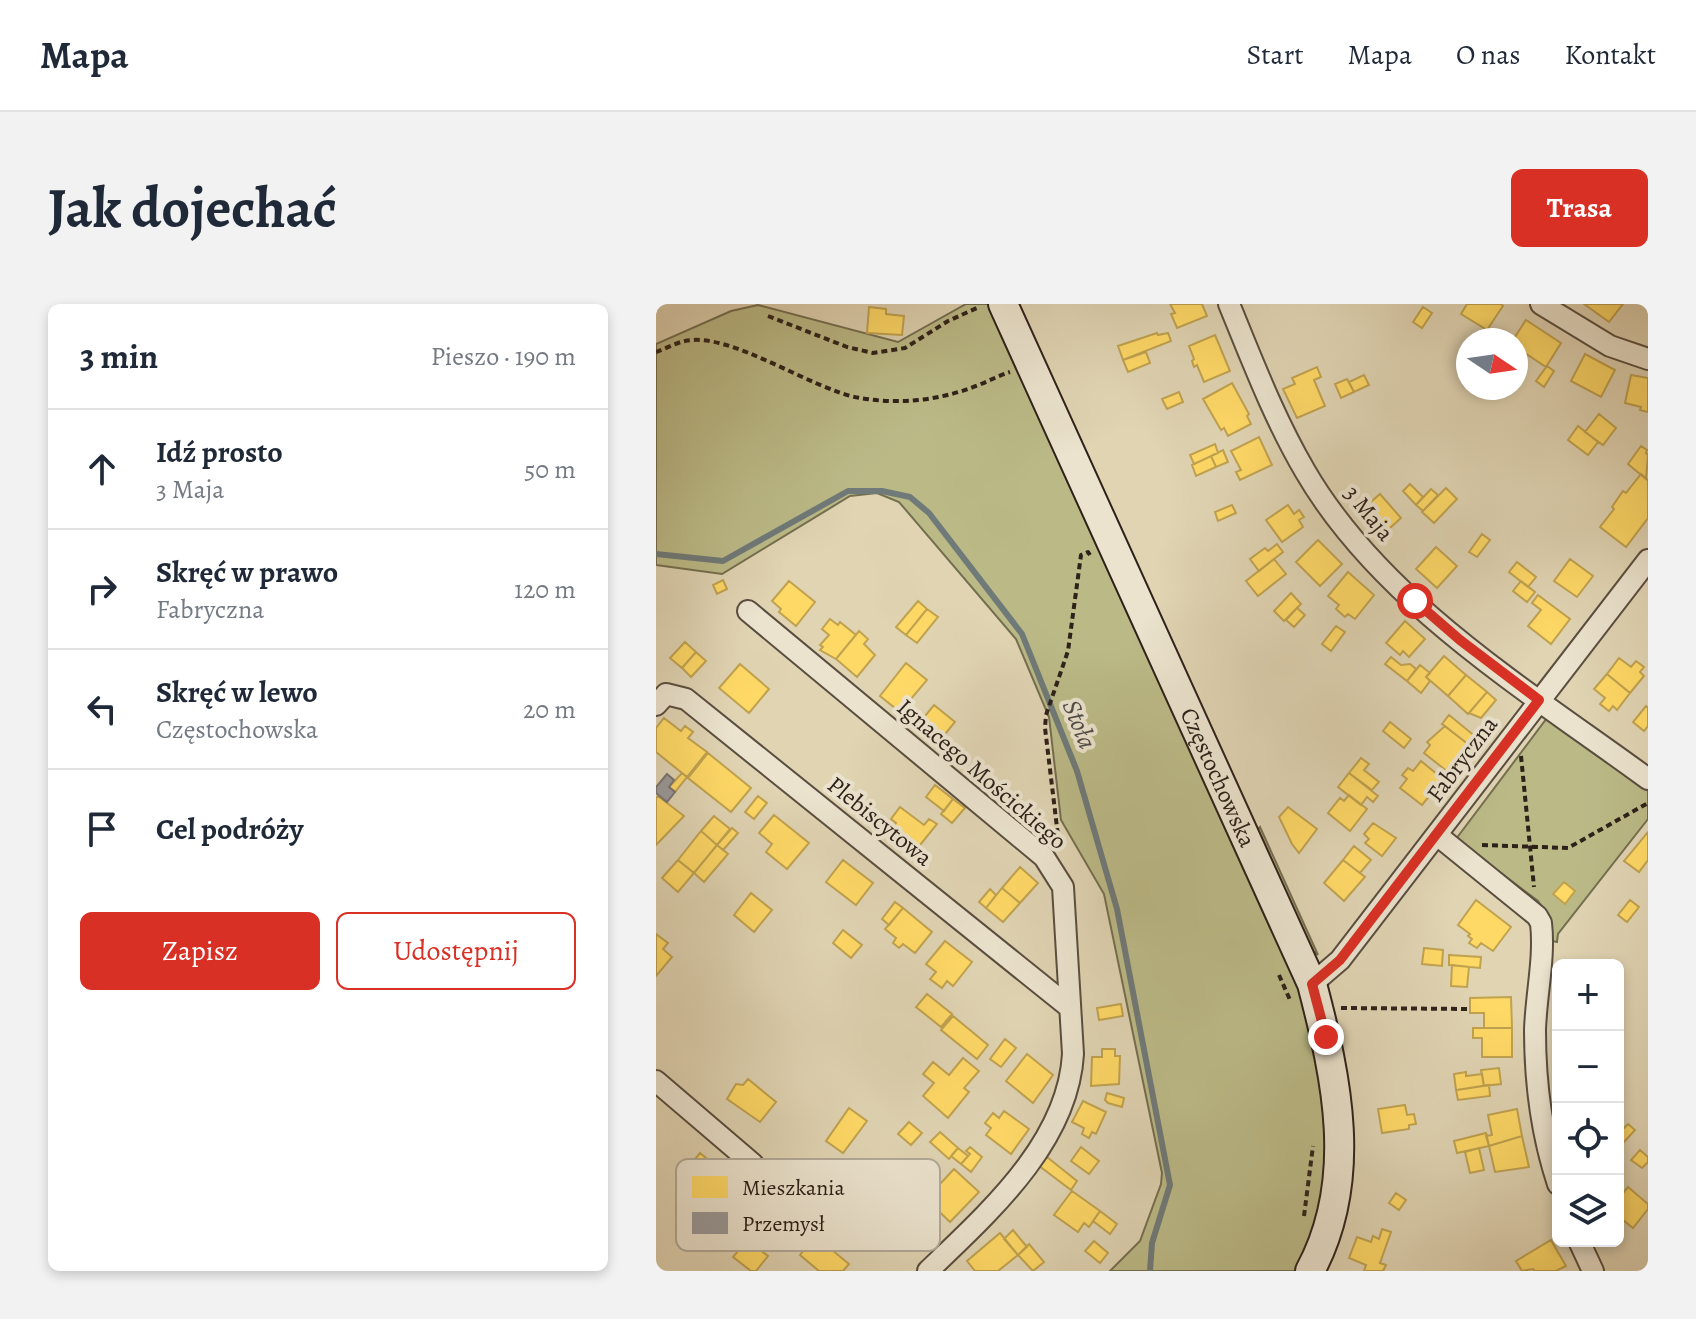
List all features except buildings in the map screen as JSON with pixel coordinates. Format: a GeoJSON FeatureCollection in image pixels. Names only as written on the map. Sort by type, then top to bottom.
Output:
{"type":"FeatureCollection","features":[{"type":"Feature","properties":{"kind":"street","name":"Częstochowska"},"geometry":{"type":"LineString","coordinates":[[1003,304],[1312,984],[1326,1037],[1339,1144],[1336,1205],[1330,1228],[1310,1271]]}},
{"type":"Feature","properties":{"kind":"street","name":"3 Maja"},"geometry":{"type":"LineString","coordinates":[[1229,304],[1305,472],[1334,514],[1373,560],[1460,640],[1648,779]]}},
{"type":"Feature","properties":{"kind":"street"},"geometry":{"type":"LineString","coordinates":[[1541,304],[1610,346],[1648,359]]}},
{"type":"Feature","properties":{"kind":"street","name":"Fabryczna"},"geometry":{"type":"LineString","coordinates":[[1312,984],[1340,960],[1442,839],[1539,700],[1648,560]]}},
{"type":"Feature","properties":{"kind":"street","name":"Ignacego Mościckiego"},"geometry":{"type":"LineString","coordinates":[[748,611],[1044,857],[1063,887],[1072,1074],[1057,1116],[1019,1180],[928,1271]]}},
{"type":"Feature","properties":{"kind":"street","name":"Plebiscytowa"},"geometry":{"type":"LineString","coordinates":[[656,705],[666,694],[686,699],[1069,1007]]}},
{"type":"Feature","properties":{"kind":"street"},"geometry":{"type":"LineString","coordinates":[[1442,839],[1537,916],[1542,931],[1535,1030],[1537,1062],[1542,1119],[1556,1175]]}},
{"type":"Feature","properties":{"kind":"street"},"geometry":{"type":"LineString","coordinates":[[656,1081],[747,1159]]}},
{"type":"Feature","properties":{"kind":"street"},"geometry":{"type":"LineString","coordinates":[[1582,1247],[1593,1271]]}},
{"type":"Feature","properties":{"kind":"path"},"geometry":{"type":"LineString","coordinates":[[768,316],[847,347],[873,353],[905,348],[948,321],[985,304]]}},
{"type":"Feature","properties":{"kind":"path"},"geometry":{"type":"LineString","coordinates":[[656,352],[683,341],[714,343],[845,394],[897,401],[924,400],[959,392],[1012,371]]}},
{"type":"Feature","properties":{"kind":"path"},"geometry":{"type":"LineString","coordinates":[[1059,845],[1045,741],[1046,715],[1068,651],[1081,555],[1088,552],[1092,559]]}},
{"type":"Feature","properties":{"kind":"path"},"geometry":{"type":"LineString","coordinates":[[1520,750],[1537,916]]}},
{"type":"Feature","properties":{"kind":"path"},"geometry":{"type":"LineString","coordinates":[[1442,839],[1568,848],[1648,803]]}},
{"type":"Feature","properties":{"kind":"path"},"geometry":{"type":"LineString","coordinates":[[1278,971],[1292,1008]]}},
{"type":"Feature","properties":{"kind":"path"},"geometry":{"type":"LineString","coordinates":[[1337,1009],[1470,1009]]}},
{"type":"Feature","properties":{"kind":"path"},"geometry":{"type":"LineString","coordinates":[[1302,1226],[1311,1178],[1313,1141]]}},
{"type":"Feature","properties":{"kind":"shaded area"},"geometry":{"type":"Polygon","coordinates":[[[966,304],[989,304],[1285,949],[1313,1028],[1328,1113],[1325,1201],[1297,1271],[1110,1271],[1140,1241],[1161,1184],[1162,1173],[1104,894],[1061,820],[1049,717],[1016,639],[899,502],[877,493],[850,496],[722,574],[656,565],[656,344],[731,311],[758,305],[898,342],[966,304]]]}},
{"type":"Feature","properties":{"kind":"shaded area"},"geometry":{"type":"Polygon","coordinates":[[[1547,718],[1648,791],[1648,819],[1558,934],[1557,942],[1552,941],[1544,910],[1538,901],[1456,839],[1547,718]]]}},
{"type":"Feature","properties":{"kind":"shaded area"},"geometry":{"type":"Polygon","coordinates":[[[1260,827],[1318,955],[1307,946],[1257,831],[1260,827]]]}},
{"type":"Feature","properties":{"kind":"waterway","name":"Stoła"},"geometry":{"type":"LineString","coordinates":[[656,554],[723,561],[848,491],[882,491],[910,497],[929,513],[1022,634],[1077,771],[1117,909],[1170,1185],[1152,1243],[1150,1271]]}},
{"type":"Feature","properties":{"kind":"route"},"geometry":{"type":"LineString","coordinates":[[1326,1037],[1312,984],[1340,960],[1539,700],[1460,640],[1415,601]]}}]}
